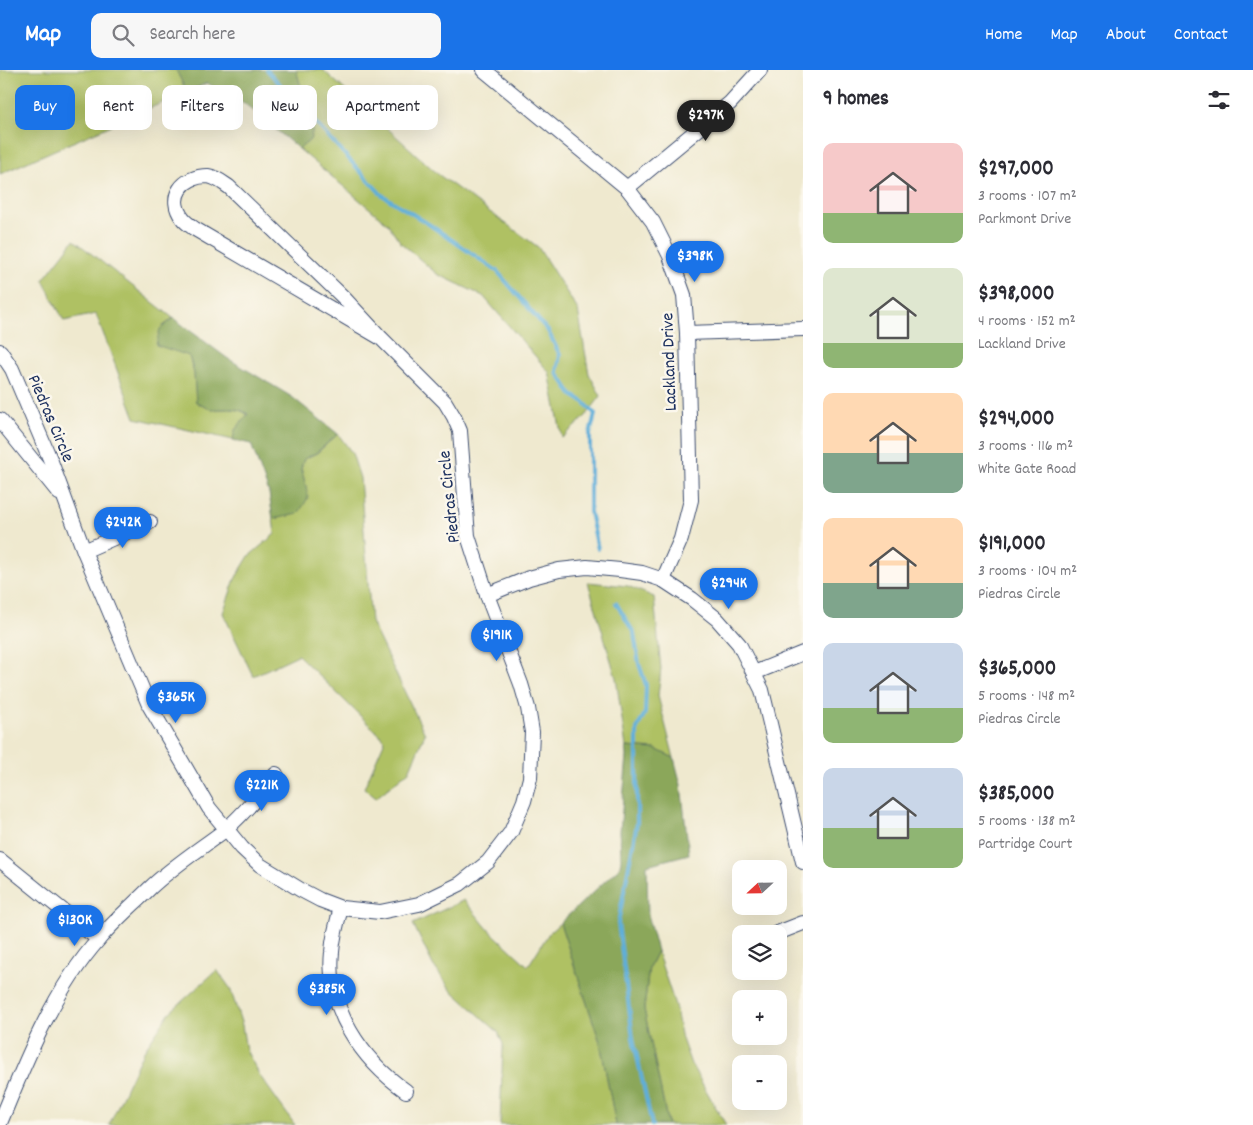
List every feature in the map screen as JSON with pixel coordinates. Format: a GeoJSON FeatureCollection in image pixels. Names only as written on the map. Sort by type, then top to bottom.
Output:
{"type":"FeatureCollection","features":[{"type":"Feature","properties":{"kind":"street","name":"Lackland Drive"},"geometry":{"type":"LineString","coordinates":[[484,70],[627,188],[653,222],[670,256],[684,294],[687,333],[691,500],[681,539],[663,580]]}},
{"type":"Feature","properties":{"kind":"street"},"geometry":{"type":"LineString","coordinates":[[627,188],[730,103],[760,70]]}},
{"type":"Feature","properties":{"kind":"street","name":"Piedras Circle"},"geometry":{"type":"LineString","coordinates":[[0,351],[12,369],[50,459],[84,551],[149,704],[210,808],[225,829],[260,865],[320,900],[341,908],[380,912],[419,904],[460,884],[488,862],[511,832],[524,801],[530,778],[532,732],[528,708],[468,536],[460,431],[454,416],[445,402],[343,297],[229,187],[209,176],[186,182],[179,188],[176,202],[182,218],[195,229],[381,338]]}},
{"type":"Feature","properties":{"kind":"street"},"geometry":{"type":"LineString","coordinates":[[687,333],[803,329]]}},
{"type":"Feature","properties":{"kind":"street","name":"Piedras Circle"},"geometry":{"type":"LineString","coordinates":[[0,420],[66,501]]}},
{"type":"Feature","properties":{"kind":"street"},"geometry":{"type":"LineString","coordinates":[[84,551],[150,522]]}},
{"type":"Feature","properties":{"kind":"street"},"geometry":{"type":"LineString","coordinates":[[487,595],[537,576],[559,570],[587,567],[642,573],[663,580],[692,598],[717,619],[739,644],[762,690],[803,862]]}},
{"type":"Feature","properties":{"kind":"street"},"geometry":{"type":"LineString","coordinates":[[754,673],[803,653]]}},
{"type":"Feature","properties":{"kind":"street"},"geometry":{"type":"LineString","coordinates":[[0,1123],[23,1068],[64,988],[98,940],[152,887],[225,829],[276,774]]}},
{"type":"Feature","properties":{"kind":"street"},"geometry":{"type":"LineString","coordinates":[[0,860],[98,940]]}},
{"type":"Feature","properties":{"kind":"street"},"geometry":{"type":"LineString","coordinates":[[341,908],[332,954],[333,986],[342,1016],[358,1046],[380,1069],[406,1090]]}},
{"type":"Feature","properties":{"kind":"street"},"geometry":{"type":"LineString","coordinates":[[787,930],[803,924]]}},
{"type":"Feature","properties":{"kind":"green space"},"geometry":{"type":"Polygon","coordinates":[[[0,70],[176,70],[184,85],[162,85],[162,103],[152,107],[152,85],[85,85],[85,130],[100,130],[0,174],[0,70]]]}},
{"type":"Feature","properties":{"kind":"green space"},"geometry":{"type":"Polygon","coordinates":[[[176,70],[296,70],[300,85],[253,85],[253,111],[243,102],[243,85],[211,85],[207,83],[203,85],[184,85],[176,70]]]}},
{"type":"Feature","properties":{"kind":"green space"},"geometry":{"type":"Polygon","coordinates":[[[296,70],[323,70],[340,85],[327,85],[327,130],[389,130],[439,175],[538,247],[578,310],[589,374],[601,396],[585,417],[562,438],[549,372],[483,296],[437,274],[401,243],[388,224],[299,149],[310,140],[312,130],[317,130],[317,85],[300,85],[296,70]]]}},
{"type":"Feature","properties":{"kind":"green space"},"geometry":{"type":"Polygon","coordinates":[[[276,130],[312,130],[310,140],[299,149],[276,130]]]}},
{"type":"Feature","properties":{"kind":"green space"},"geometry":{"type":"Polygon","coordinates":[[[74,240],[173,318],[160,329],[189,356],[194,373],[196,402],[210,409],[235,409],[248,415],[235,430],[233,440],[135,418],[96,314],[64,321],[43,280],[74,240]]]}},
{"type":"Feature","properties":{"kind":"green space"},"geometry":{"type":"Polygon","coordinates":[[[173,318],[227,358],[292,397],[338,434],[316,453],[304,459],[301,468],[308,498],[298,514],[273,519],[269,493],[251,444],[233,440],[235,430],[248,414],[235,409],[211,409],[196,402],[194,373],[189,356],[156,345],[160,329],[173,318]]]}},
{"type":"Feature","properties":{"kind":"green space"},"geometry":{"type":"Polygon","coordinates":[[[338,434],[352,453],[360,478],[371,622],[425,734],[409,771],[376,798],[364,788],[385,740],[298,655],[253,676],[223,613],[235,579],[249,556],[275,534],[273,519],[298,514],[306,486],[301,468],[304,459],[317,453],[338,434]]]}},
{"type":"Feature","properties":{"kind":"green space"},"geometry":{"type":"Polygon","coordinates":[[[588,582],[628,586],[654,597],[661,669],[658,696],[674,758],[655,749],[626,747],[616,678],[588,582]]]}},
{"type":"Feature","properties":{"kind":"green space"},"geometry":{"type":"Polygon","coordinates":[[[626,747],[655,749],[674,758],[681,785],[689,854],[647,865],[648,918],[657,951],[649,967],[644,1009],[668,1125],[616,1125],[600,1042],[560,923],[620,867],[620,831],[627,756],[626,747]]]}},
{"type":"Feature","properties":{"kind":"green space"},"geometry":{"type":"Polygon","coordinates":[[[464,900],[488,929],[528,966],[549,933],[560,923],[600,1042],[616,1125],[500,1125],[503,1044],[498,1032],[451,990],[433,965],[413,924],[464,900]]]}},
{"type":"Feature","properties":{"kind":"green space"},"geometry":{"type":"Polygon","coordinates":[[[657,951],[675,1005],[682,1039],[691,1064],[726,1125],[668,1125],[644,1009],[649,967],[657,951]]]}},
{"type":"Feature","properties":{"kind":"green space"},"geometry":{"type":"Polygon","coordinates":[[[217,970],[230,988],[242,1025],[246,1050],[260,1076],[295,1125],[109,1125],[143,1052],[169,1013],[217,970]]]}},
{"type":"Feature","properties":{"kind":"waterway"},"geometry":{"type":"LineString","coordinates":[[267,70],[382,195],[497,271],[548,331],[560,355],[557,372],[572,395],[584,402],[595,414],[590,434],[590,512],[598,549]]}},
{"type":"Feature","properties":{"kind":"waterway"},"geometry":{"type":"LineString","coordinates":[[616,603],[634,633],[639,664],[646,685],[645,713],[637,729],[637,823],[618,923],[633,1038],[652,1125]]}}]}
